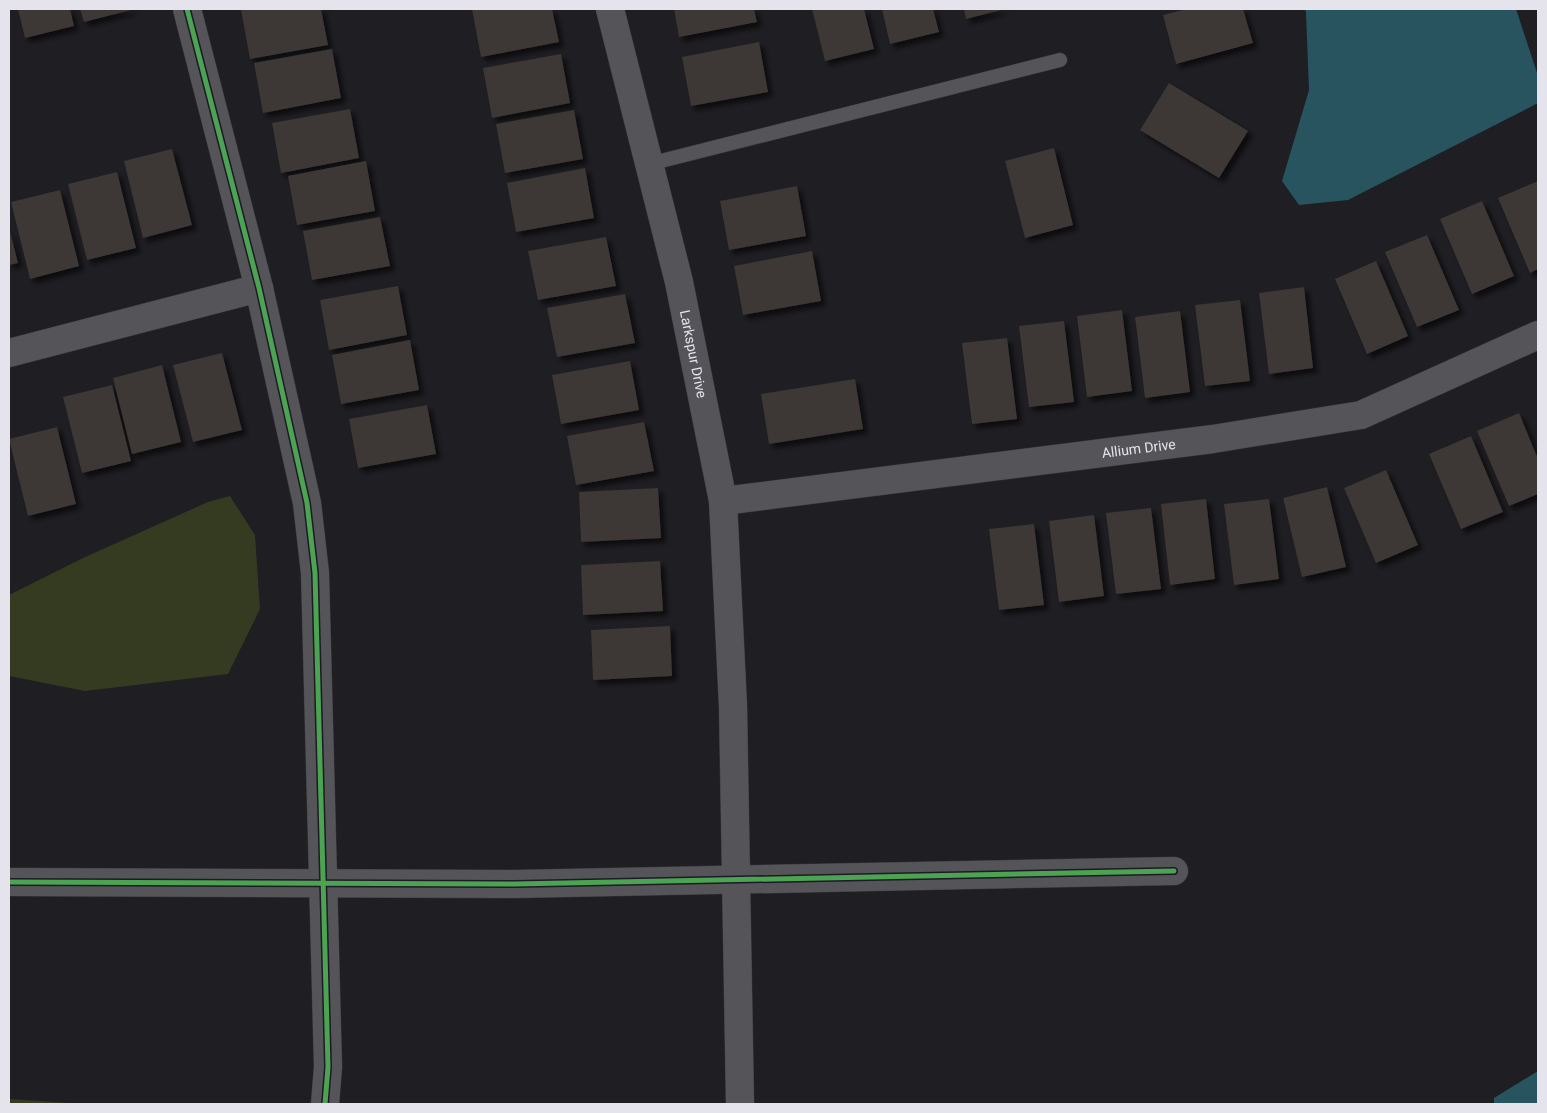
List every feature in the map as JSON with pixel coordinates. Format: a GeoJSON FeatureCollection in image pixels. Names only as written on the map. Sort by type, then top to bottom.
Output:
{"type":"FeatureCollection","features":[{"type":"Feature","properties":{"kind":"street"},"geometry":{"type":"LineString","coordinates":[[187,9],[258,288],[307,503],[315,573],[328,1066],[325,1104]]}},
{"type":"Feature","properties":{"kind":"street","name":"Larkspur Drive"},"geometry":{"type":"LineString","coordinates":[[610,9],[679,282],[723,502],[733,706],[740,1104]]}},
{"type":"Feature","properties":{"kind":"street"},"geometry":{"type":"LineString","coordinates":[[9,353],[258,288]]}},
{"type":"Feature","properties":{"kind":"street","name":"Allium Drive"},"geometry":{"type":"LineString","coordinates":[[723,502],[1213,439],[1361,415],[1538,336]]}},
{"type":"Feature","properties":{"kind":"street"},"geometry":{"type":"LineString","coordinates":[[9,882],[515,884],[1174,871]]}},
{"type":"Feature","properties":{"kind":"lane"},"geometry":{"type":"LineString","coordinates":[[649,164],[1060,60]]}},
{"type":"Feature","properties":{"kind":"green space"},"geometry":{"type":"Polygon","coordinates":[[[230,496],[255,535],[260,609],[228,674],[85,691],[9,676],[9,595],[83,558],[208,502],[230,496]]]}},
{"type":"Feature","properties":{"kind":"green space"},"geometry":{"type":"Polygon","coordinates":[[[9,1099],[84,1104],[9,1104],[9,1099]]]}},
{"type":"Feature","properties":{"kind":"water"},"geometry":{"type":"Polygon","coordinates":[[[1305,9],[1516,9],[1538,76],[1538,103],[1348,200],[1299,205],[1282,181],[1309,90],[1305,9]]]}},
{"type":"Feature","properties":{"kind":"water"},"geometry":{"type":"Polygon","coordinates":[[[1538,1071],[1538,1104],[1494,1104],[1494,1098],[1538,1071]]]}},
{"type":"Feature","properties":{"kind":"building"},"geometry":{"type":"Polygon","coordinates":[[[18,9],[70,9],[74,26],[25,38],[18,9]]]}},
{"type":"Feature","properties":{"kind":"building"},"geometry":{"type":"Polygon","coordinates":[[[80,9],[135,9],[84,22],[80,9]]]}},
{"type":"Feature","properties":{"kind":"building"},"geometry":{"type":"Polygon","coordinates":[[[321,9],[328,45],[250,59],[241,10],[321,9]]]}},
{"type":"Feature","properties":{"kind":"building"},"geometry":{"type":"Polygon","coordinates":[[[472,9],[552,9],[559,42],[481,57],[472,9]]]}},
{"type":"Feature","properties":{"kind":"building"},"geometry":{"type":"Polygon","coordinates":[[[674,9],[754,9],[757,22],[679,37],[674,9]]]}},
{"type":"Feature","properties":{"kind":"building"},"geometry":{"type":"Polygon","coordinates":[[[812,9],[864,9],[874,49],[825,61],[812,9]]]}},
{"type":"Feature","properties":{"kind":"building"},"geometry":{"type":"Polygon","coordinates":[[[882,9],[933,9],[939,32],[890,44],[882,9]]]}},
{"type":"Feature","properties":{"kind":"building"},"geometry":{"type":"Polygon","coordinates":[[[964,9],[1005,9],[966,19],[964,9]]]}},
{"type":"Feature","properties":{"kind":"building"},"geometry":{"type":"Polygon","coordinates":[[[1187,9],[1243,9],[1253,43],[1176,64],[1163,15],[1187,9]]]}},
{"type":"Feature","properties":{"kind":"building"},"geometry":{"type":"Polygon","coordinates":[[[759,42],[768,92],[691,106],[682,57],[759,42]]]}},
{"type":"Feature","properties":{"kind":"building"},"geometry":{"type":"Polygon","coordinates":[[[332,49],[341,98],[263,113],[254,63],[332,49]]]}},
{"type":"Feature","properties":{"kind":"building"},"geometry":{"type":"Polygon","coordinates":[[[561,54],[570,103],[492,118],[483,68],[561,54]]]}},
{"type":"Feature","properties":{"kind":"building"},"geometry":{"type":"Polygon","coordinates":[[[1169,83],[1248,131],[1219,178],[1140,130],[1169,83]]]}},
{"type":"Feature","properties":{"kind":"building"},"geometry":{"type":"Polygon","coordinates":[[[350,109],[359,158],[281,173],[272,123],[350,109]]]}},
{"type":"Feature","properties":{"kind":"building"},"geometry":{"type":"Polygon","coordinates":[[[574,110],[583,159],[505,173],[496,124],[574,110]]]}},
{"type":"Feature","properties":{"kind":"building"},"geometry":{"type":"Polygon","coordinates":[[[1054,148],[1073,225],[1025,238],[1005,161],[1054,148]]]}},
{"type":"Feature","properties":{"kind":"building"},"geometry":{"type":"Polygon","coordinates":[[[172,149],[192,225],[143,238],[124,161],[172,149]]]}},
{"type":"Feature","properties":{"kind":"building"},"geometry":{"type":"Polygon","coordinates":[[[366,161],[375,211],[297,225],[288,176],[366,161]]]}},
{"type":"Feature","properties":{"kind":"building"},"geometry":{"type":"Polygon","coordinates":[[[585,168],[594,218],[516,232],[507,183],[585,168]]]}},
{"type":"Feature","properties":{"kind":"building"},"geometry":{"type":"Polygon","coordinates":[[[117,172],[136,248],[87,260],[68,184],[117,172]]]}},
{"type":"Feature","properties":{"kind":"building"},"geometry":{"type":"Polygon","coordinates":[[[1538,181],[1538,269],[1530,273],[1498,198],[1538,181]]]}},
{"type":"Feature","properties":{"kind":"building"},"geometry":{"type":"Polygon","coordinates":[[[797,186],[806,236],[729,250],[720,201],[797,186]]]}},
{"type":"Feature","properties":{"kind":"building"},"geometry":{"type":"Polygon","coordinates":[[[60,190],[79,266],[30,279],[11,202],[60,190]]]}},
{"type":"Feature","properties":{"kind":"building"},"geometry":{"type":"Polygon","coordinates":[[[1482,201],[1514,276],[1472,294],[1440,219],[1482,201]]]}},
{"type":"Feature","properties":{"kind":"building"},"geometry":{"type":"Polygon","coordinates":[[[380,217],[390,266],[312,280],[303,231],[380,217]]]}},
{"type":"Feature","properties":{"kind":"building"},"geometry":{"type":"Polygon","coordinates":[[[9,228],[18,263],[9,265],[9,228]]]}},
{"type":"Feature","properties":{"kind":"building"},"geometry":{"type":"Polygon","coordinates":[[[1427,235],[1459,310],[1417,327],[1385,252],[1427,235]]]}},
{"type":"Feature","properties":{"kind":"building"},"geometry":{"type":"Polygon","coordinates":[[[606,237],[616,286],[538,300],[528,251],[606,237]]]}},
{"type":"Feature","properties":{"kind":"building"},"geometry":{"type":"Polygon","coordinates":[[[812,251],[821,301],[743,315],[734,266],[812,251]]]}},
{"type":"Feature","properties":{"kind":"building"},"geometry":{"type":"Polygon","coordinates":[[[1376,261],[1408,336],[1367,354],[1335,279],[1376,261]]]}},
{"type":"Feature","properties":{"kind":"building"},"geometry":{"type":"Polygon","coordinates":[[[398,286],[407,335],[329,350],[320,300],[398,286]]]}},
{"type":"Feature","properties":{"kind":"building"},"geometry":{"type":"Polygon","coordinates":[[[1304,287],[1313,368],[1269,374],[1259,293],[1304,287]]]}},
{"type":"Feature","properties":{"kind":"building"},"geometry":{"type":"Polygon","coordinates":[[[625,294],[635,343],[557,357],[547,308],[625,294]]]}},
{"type":"Feature","properties":{"kind":"building"},"geometry":{"type":"Polygon","coordinates":[[[1240,300],[1250,381],[1205,386],[1195,305],[1240,300]]]}},
{"type":"Feature","properties":{"kind":"building"},"geometry":{"type":"Polygon","coordinates":[[[1122,310],[1132,391],[1087,397],[1077,316],[1122,310]]]}},
{"type":"Feature","properties":{"kind":"building"},"geometry":{"type":"Polygon","coordinates":[[[1180,311],[1190,392],[1145,398],[1135,317],[1180,311]]]}},
{"type":"Feature","properties":{"kind":"building"},"geometry":{"type":"Polygon","coordinates":[[[1064,321],[1074,402],[1029,407],[1019,326],[1064,321]]]}},
{"type":"Feature","properties":{"kind":"building"},"geometry":{"type":"Polygon","coordinates":[[[1007,338],[1017,419],[972,424],[962,343],[1007,338]]]}},
{"type":"Feature","properties":{"kind":"building"},"geometry":{"type":"Polygon","coordinates":[[[410,340],[419,390],[341,404],[332,355],[410,340]]]}},
{"type":"Feature","properties":{"kind":"building"},"geometry":{"type":"Polygon","coordinates":[[[222,353],[242,430],[193,442],[173,365],[222,353]]]}},
{"type":"Feature","properties":{"kind":"building"},"geometry":{"type":"Polygon","coordinates":[[[630,361],[639,410],[561,424],[552,375],[630,361]]]}},
{"type":"Feature","properties":{"kind":"building"},"geometry":{"type":"Polygon","coordinates":[[[162,365],[181,442],[132,454],[113,378],[162,365]]]}},
{"type":"Feature","properties":{"kind":"building"},"geometry":{"type":"Polygon","coordinates":[[[855,379],[863,429],[769,444],[761,394],[855,379]]]}},
{"type":"Feature","properties":{"kind":"building"},"geometry":{"type":"Polygon","coordinates":[[[112,385],[131,461],[82,473],[63,397],[112,385]]]}},
{"type":"Feature","properties":{"kind":"building"},"geometry":{"type":"Polygon","coordinates":[[[427,405],[436,454],[358,468],[349,419],[427,405]]]}},
{"type":"Feature","properties":{"kind":"building"},"geometry":{"type":"Polygon","coordinates":[[[1519,413],[1538,459],[1538,494],[1509,506],[1477,431],[1519,413]]]}},
{"type":"Feature","properties":{"kind":"building"},"geometry":{"type":"Polygon","coordinates":[[[644,422],[654,471],[576,485],[567,436],[644,422]]]}},
{"type":"Feature","properties":{"kind":"building"},"geometry":{"type":"Polygon","coordinates":[[[57,427],[76,504],[28,516],[9,439],[57,427]]]}},
{"type":"Feature","properties":{"kind":"building"},"geometry":{"type":"Polygon","coordinates":[[[1471,436],[1503,512],[1461,529],[1429,454],[1471,436]]]}},
{"type":"Feature","properties":{"kind":"building"},"geometry":{"type":"Polygon","coordinates":[[[1386,470],[1418,545],[1376,563],[1344,488],[1386,470]]]}},
{"type":"Feature","properties":{"kind":"building"},"geometry":{"type":"Polygon","coordinates":[[[1327,487],[1346,567],[1302,577],[1283,498],[1327,487]]]}},
{"type":"Feature","properties":{"kind":"building"},"geometry":{"type":"Polygon","coordinates":[[[658,488],[661,538],[581,542],[579,492],[658,488]]]}},
{"type":"Feature","properties":{"kind":"building"},"geometry":{"type":"Polygon","coordinates":[[[1206,499],[1215,579],[1170,585],[1161,504],[1206,499]]]}},
{"type":"Feature","properties":{"kind":"building"},"geometry":{"type":"Polygon","coordinates":[[[1269,499],[1279,579],[1234,585],[1224,504],[1269,499]]]}},
{"type":"Feature","properties":{"kind":"building"},"geometry":{"type":"Polygon","coordinates":[[[1151,508],[1161,589],[1116,594],[1106,513],[1151,508]]]}},
{"type":"Feature","properties":{"kind":"building"},"geometry":{"type":"Polygon","coordinates":[[[1094,515],[1104,596],[1059,602],[1049,521],[1094,515]]]}},
{"type":"Feature","properties":{"kind":"building"},"geometry":{"type":"Polygon","coordinates":[[[1034,524],[1044,605],[999,610],[989,529],[1034,524]]]}},
{"type":"Feature","properties":{"kind":"building"},"geometry":{"type":"Polygon","coordinates":[[[660,561],[663,611],[583,615],[581,565],[660,561]]]}},
{"type":"Feature","properties":{"kind":"building"},"geometry":{"type":"Polygon","coordinates":[[[670,626],[672,676],[593,680],[591,630],[670,626]]]}},
{"type":"Feature","properties":{"kind":"cycle path"},"geometry":{"type":"LineString","coordinates":[[187,9],[259,288],[307,503],[315,573],[328,1067],[325,1104]]}},
{"type":"Feature","properties":{"kind":"cycle path"},"geometry":{"type":"LineString","coordinates":[[9,882],[515,884],[1174,871]]}}]}
